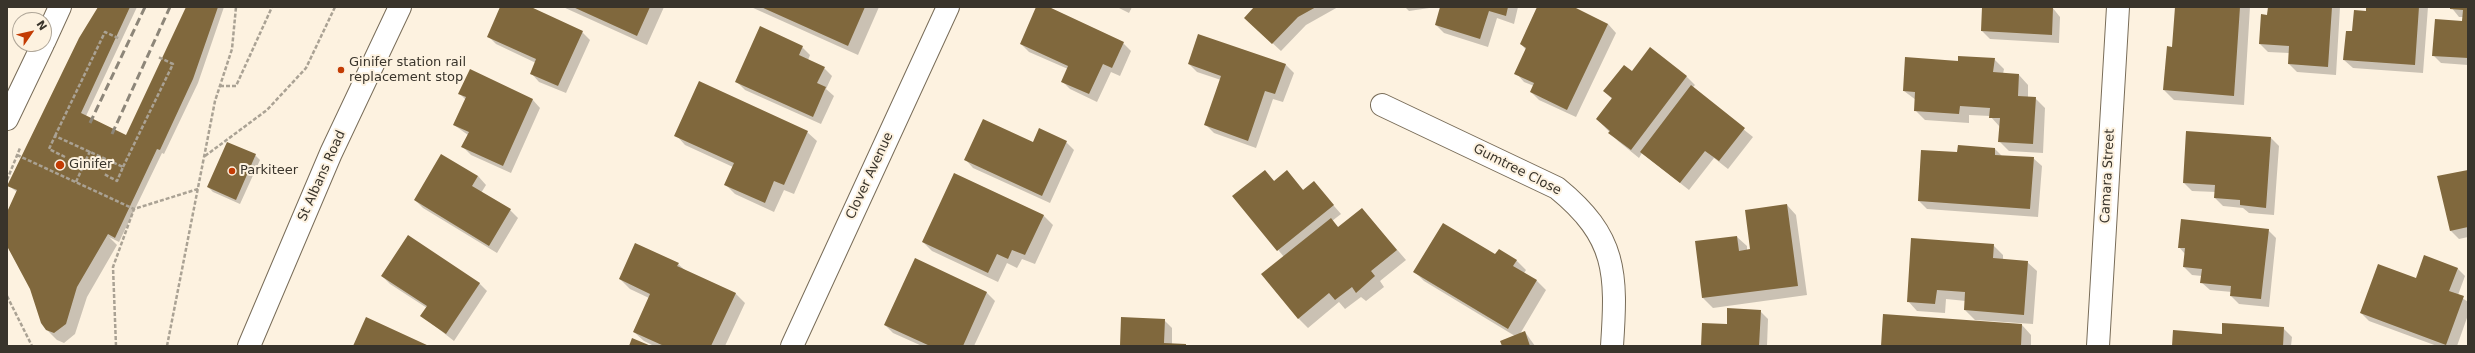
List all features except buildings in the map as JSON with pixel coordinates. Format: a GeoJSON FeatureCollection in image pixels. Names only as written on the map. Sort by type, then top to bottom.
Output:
{"type":"FeatureCollection","features":[{"type":"Feature","properties":{"kind":"street"},"geometry":{"type":"LineString","coordinates":[[52,25],[60,7]]}},
{"type":"Feature","properties":{"kind":"street","name":"St Albans Road"},"geometry":{"type":"LineString","coordinates":[[249,346],[332,153],[400,7]]}},
{"type":"Feature","properties":{"kind":"street","name":"Clover Avenue"},"geometry":{"type":"LineString","coordinates":[[792,346],[948,7]]}},
{"type":"Feature","properties":{"kind":"street","name":"Camara Street"},"geometry":{"type":"LineString","coordinates":[[2098,346],[2118,7]]}},
{"type":"Feature","properties":{"kind":"street"},"geometry":{"type":"LineString","coordinates":[[7,119],[40,52]]}},
{"type":"Feature","properties":{"kind":"street","name":"Gumtree Close"},"geometry":{"type":"LineString","coordinates":[[1382,105],[1557,188],[1580,206],[1596,227],[1606,245],[1612,267],[1614,287],[1612,346]]}},
{"type":"Feature","properties":{"kind":"path"},"geometry":{"type":"LineString","coordinates":[[167,346],[204,156],[220,86],[232,49],[236,7]]}},
{"type":"Feature","properties":{"kind":"path"},"geometry":{"type":"LineString","coordinates":[[220,86],[236,86],[272,7]]}},
{"type":"Feature","properties":{"kind":"path"},"geometry":{"type":"LineString","coordinates":[[204,156],[267,110],[306,68],[335,7]]}},
{"type":"Feature","properties":{"kind":"path"},"geometry":{"type":"LineString","coordinates":[[65,157],[49,149],[55,136],[105,32],[120,39]]}},
{"type":"Feature","properties":{"kind":"path"},"geometry":{"type":"LineString","coordinates":[[104,174],[117,181],[173,64],[158,56]]}},
{"type":"Feature","properties":{"kind":"path"},"geometry":{"type":"LineString","coordinates":[[55,136],[123,167]]}},
{"type":"Feature","properties":{"kind":"path"},"geometry":{"type":"LineString","coordinates":[[76,182],[90,151]]}},
{"type":"Feature","properties":{"kind":"path"},"geometry":{"type":"LineString","coordinates":[[17,156],[134,208],[198,189]]}},
{"type":"Feature","properties":{"kind":"path"},"geometry":{"type":"LineString","coordinates":[[116,346],[113,267],[134,208]]}},
{"type":"Feature","properties":{"kind":"path"},"geometry":{"type":"LineString","coordinates":[[7,296],[32,346]]}},
{"type":"Feature","properties":{"kind":"railway"},"geometry":{"type":"LineString","coordinates":[[90,123],[145,7]]}},
{"type":"Feature","properties":{"kind":"railway"},"geometry":{"type":"LineString","coordinates":[[112,134],[170,7]]}},
{"type":"Feature","properties":{"kind":"place","name":"Ginifer station rail replacement stop"},"geometry":{"type":"Point","coordinates":[341,70]}},
{"type":"Feature","properties":{"kind":"place","name":"Ginifer"},"geometry":{"type":"Point","coordinates":[60,165]}},
{"type":"Feature","properties":{"kind":"place","name":"Parkiteer"},"geometry":{"type":"Point","coordinates":[232,171]}}]}
